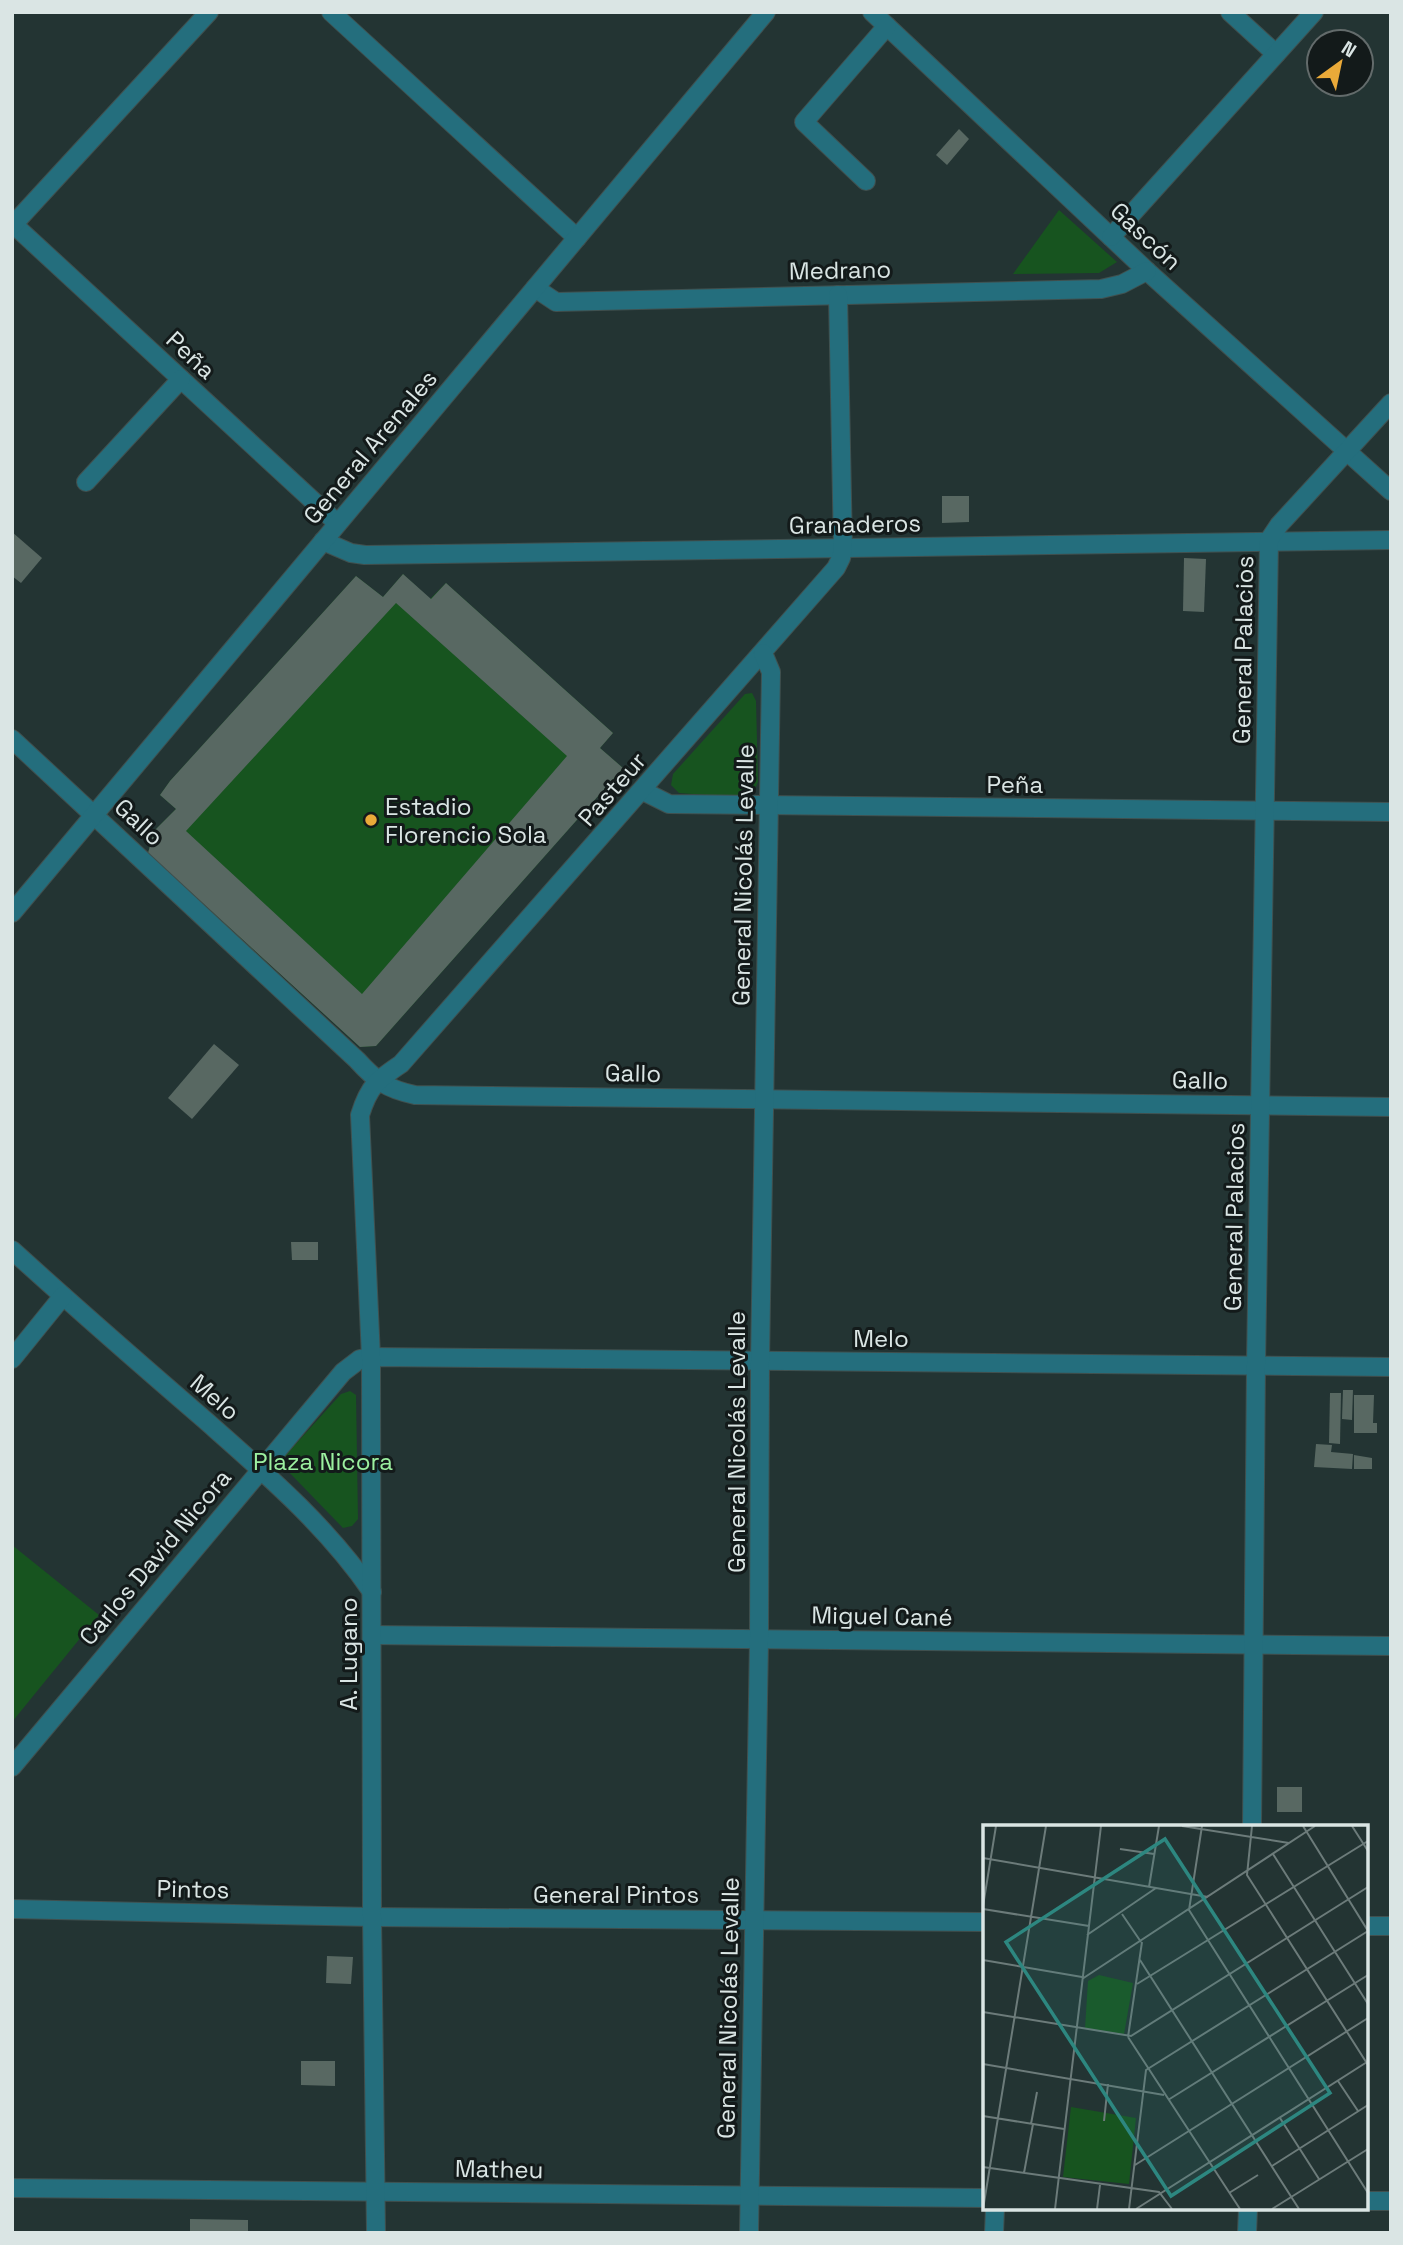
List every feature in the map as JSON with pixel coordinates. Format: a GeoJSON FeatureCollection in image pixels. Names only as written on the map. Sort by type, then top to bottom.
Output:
{"type":"FeatureCollection","features":[{"type":"Feature","properties":{"kind":"street"},"geometry":{"type":"LineString","coordinates":[[13,225],[209,12]]}},
{"type":"Feature","properties":{"kind":"street"},"geometry":{"type":"LineString","coordinates":[[331,12],[577,238]]}},
{"type":"Feature","properties":{"kind":"street","name":"General Arenales"},"geometry":{"type":"LineString","coordinates":[[12,913],[766,12]]}},
{"type":"Feature","properties":{"kind":"street","name":"Gascón"},"geometry":{"type":"LineString","coordinates":[[872,12],[1147,271],[1391,491]]}},
{"type":"Feature","properties":{"kind":"street"},"geometry":{"type":"LineString","coordinates":[[1230,12],[1276,54]]}},
{"type":"Feature","properties":{"kind":"street"},"geometry":{"type":"LineString","coordinates":[[1111,237],[1314,12]]}},
{"type":"Feature","properties":{"kind":"street"},"geometry":{"type":"LineString","coordinates":[[866,181],[804,122],[887,26]]}},
{"type":"Feature","properties":{"kind":"street","name":"Peña"},"geometry":{"type":"LineString","coordinates":[[13,225],[337,523]]}},
{"type":"Feature","properties":{"kind":"street","name":"Medrano"},"geometry":{"type":"LineString","coordinates":[[535,288],[556,302],[1101,289],[1122,284],[1147,271]]}},
{"type":"Feature","properties":{"kind":"street"},"geometry":{"type":"LineString","coordinates":[[838,295],[842,549]]}},
{"type":"Feature","properties":{"kind":"street"},"geometry":{"type":"LineString","coordinates":[[86,482],[181,379]]}},
{"type":"Feature","properties":{"kind":"street","name":"General Palacios"},"geometry":{"type":"LineString","coordinates":[[1252,1825],[1256,1365],[1269,540],[1279,525],[1391,403]]}},
{"type":"Feature","properties":{"kind":"street","name":"Granaderos"},"geometry":{"type":"LineString","coordinates":[[323,541],[351,553],[365,555],[1391,540]]}},
{"type":"Feature","properties":{"kind":"street","name":"Pasteur"},"geometry":{"type":"LineString","coordinates":[[376,1081],[401,1064],[643,791],[836,568],[842,549]]}},
{"type":"Feature","properties":{"kind":"street","name":"General Nicolás Levalle"},"geometry":{"type":"LineString","coordinates":[[749,2233],[760,1640],[760,1362],[771,672],[763,653]]}},
{"type":"Feature","properties":{"kind":"street","name":"Gallo"},"geometry":{"type":"LineString","coordinates":[[12,738],[357,1060],[376,1081],[399,1092],[415,1095],[1391,1107]]}},
{"type":"Feature","properties":{"kind":"street","name":"Peña"},"geometry":{"type":"LineString","coordinates":[[643,791],[669,804],[769,807],[1391,812]]}},
{"type":"Feature","properties":{"kind":"street","name":"A. Lugano"},"geometry":{"type":"LineString","coordinates":[[376,1081],[365,1097],[360,1115],[371,1357],[372,1917],[376,2233]]}},
{"type":"Feature","properties":{"kind":"street","name":"Melo"},"geometry":{"type":"LineString","coordinates":[[12,1250],[260,1469],[333,1540],[373,1592]]}},
{"type":"Feature","properties":{"kind":"street"},"geometry":{"type":"LineString","coordinates":[[12,1359],[63,1296]]}},
{"type":"Feature","properties":{"kind":"street","name":"Melo"},"geometry":{"type":"LineString","coordinates":[[371,1357],[1391,1367]]}},
{"type":"Feature","properties":{"kind":"street","name":"Carlos David Nicora"},"geometry":{"type":"LineString","coordinates":[[12,1767],[343,1372],[360,1359],[371,1357]]}},
{"type":"Feature","properties":{"kind":"street","name":"Miguel Cané"},"geometry":{"type":"LineString","coordinates":[[372,1635],[1391,1646]]}},
{"type":"Feature","properties":{"kind":"street","name":"Pintos"},"geometry":{"type":"LineString","coordinates":[[12,1909],[372,1917]]}},
{"type":"Feature","properties":{"kind":"street","name":"General Pintos"},"geometry":{"type":"LineString","coordinates":[[372,1917],[983,1922]]}},
{"type":"Feature","properties":{"kind":"street"},"geometry":{"type":"LineString","coordinates":[[1368,1926],[1391,1926]]}},
{"type":"Feature","properties":{"kind":"street","name":"Matheu"},"geometry":{"type":"LineString","coordinates":[[12,2188],[983,2198]]}},
{"type":"Feature","properties":{"kind":"street"},"geometry":{"type":"LineString","coordinates":[[1368,2201],[1391,2201]]}},
{"type":"Feature","properties":{"kind":"street"},"geometry":{"type":"LineString","coordinates":[[994,2233],[995,2210]]}},
{"type":"Feature","properties":{"kind":"street"},"geometry":{"type":"LineString","coordinates":[[1247,2233],[1248,2210]]}},
{"type":"Feature","properties":{"kind":"green space"},"geometry":{"type":"Polygon","coordinates":[[[1059,210],[1117,262],[1099,273],[1013,274],[1059,210]]]}},
{"type":"Feature","properties":{"kind":"green space","name":"Estadio Florencio Sola"},"geometry":{"type":"Polygon","coordinates":[[[403,574],[430,599],[446,583],[613,733],[600,748],[623,768],[376,1046],[360,1047],[148,853],[154,831],[176,809],[160,795],[170,781],[356,576],[383,597],[403,574]]]}},
{"type":"Feature","properties":{"kind":"green space"},"geometry":{"type":"Polygon","coordinates":[[[752,693],[756,701],[758,782],[754,791],[746,798],[679,793],[671,785],[673,774],[745,694],[752,693]]]}},
{"type":"Feature","properties":{"kind":"green space","name":"Plaza Nicora"},"geometry":{"type":"Polygon","coordinates":[[[350,1391],[356,1395],[358,1519],[352,1526],[343,1528],[283,1466],[283,1458],[341,1394],[350,1391]]]}},
{"type":"Feature","properties":{"kind":"green space"},"geometry":{"type":"Polygon","coordinates":[[[12,1545],[99,1615],[12,1722],[12,1545]]]}},
{"type":"Feature","properties":{"kind":"building"},"geometry":{"type":"Polygon","coordinates":[[[959,129],[969,139],[947,165],[936,155],[959,129]]]}},
{"type":"Feature","properties":{"kind":"building"},"geometry":{"type":"Polygon","coordinates":[[[942,496],[969,496],[969,522],[942,523],[942,496]]]}},
{"type":"Feature","properties":{"kind":"building"},"geometry":{"type":"Polygon","coordinates":[[[12,532],[42,558],[21,583],[12,576],[12,532]]]}},
{"type":"Feature","properties":{"kind":"building"},"geometry":{"type":"Polygon","coordinates":[[[1184,558],[1206,559],[1204,612],[1183,611],[1184,558]]]}},
{"type":"Feature","properties":{"kind":"building"},"geometry":{"type":"Polygon","coordinates":[[[403,574],[431,599],[446,583],[613,733],[600,748],[623,768],[376,1046],[360,1047],[148,853],[154,831],[176,809],[160,795],[170,781],[356,576],[383,597],[403,574]],[[396,603],[186,831],[362,994],[567,756],[396,603]]]}},
{"type":"Feature","properties":{"kind":"building"},"geometry":{"type":"Polygon","coordinates":[[[214,1044],[239,1065],[192,1119],[168,1098],[214,1044]]]}},
{"type":"Feature","properties":{"kind":"building"},"geometry":{"type":"Polygon","coordinates":[[[291,1242],[318,1242],[318,1260],[292,1260],[291,1242]]]}},
{"type":"Feature","properties":{"kind":"building"},"geometry":{"type":"Polygon","coordinates":[[[1343,1390],[1353,1390],[1352,1420],[1342,1419],[1343,1390]]]}},
{"type":"Feature","properties":{"kind":"building"},"geometry":{"type":"Polygon","coordinates":[[[1330,1393],[1341,1393],[1340,1444],[1329,1443],[1330,1393]]]}},
{"type":"Feature","properties":{"kind":"building"},"geometry":{"type":"Polygon","coordinates":[[[1354,1395],[1374,1395],[1373,1423],[1377,1423],[1377,1433],[1354,1433],[1354,1395]]]}},
{"type":"Feature","properties":{"kind":"building"},"geometry":{"type":"Polygon","coordinates":[[[1316,1444],[1332,1445],[1331,1452],[1353,1454],[1352,1469],[1314,1467],[1316,1444]]]}},
{"type":"Feature","properties":{"kind":"building"},"geometry":{"type":"Polygon","coordinates":[[[1354,1455],[1372,1458],[1372,1469],[1354,1469],[1354,1455]]]}},
{"type":"Feature","properties":{"kind":"building"},"geometry":{"type":"Polygon","coordinates":[[[1277,1787],[1302,1787],[1302,1812],[1277,1812],[1277,1787]]]}},
{"type":"Feature","properties":{"kind":"building"},"geometry":{"type":"Polygon","coordinates":[[[327,1956],[353,1957],[351,1984],[326,1983],[327,1956]]]}},
{"type":"Feature","properties":{"kind":"building"},"geometry":{"type":"Polygon","coordinates":[[[301,2061],[335,2061],[335,2086],[301,2085],[301,2061]]]}},
{"type":"Feature","properties":{"kind":"building"},"geometry":{"type":"Polygon","coordinates":[[[190,2219],[248,2220],[248,2233],[190,2233],[190,2219]]]}},
{"type":"Feature","properties":{"kind":"place","name":"Estadio Florencio Sola"},"geometry":{"type":"Point","coordinates":[371,820]}}]}
